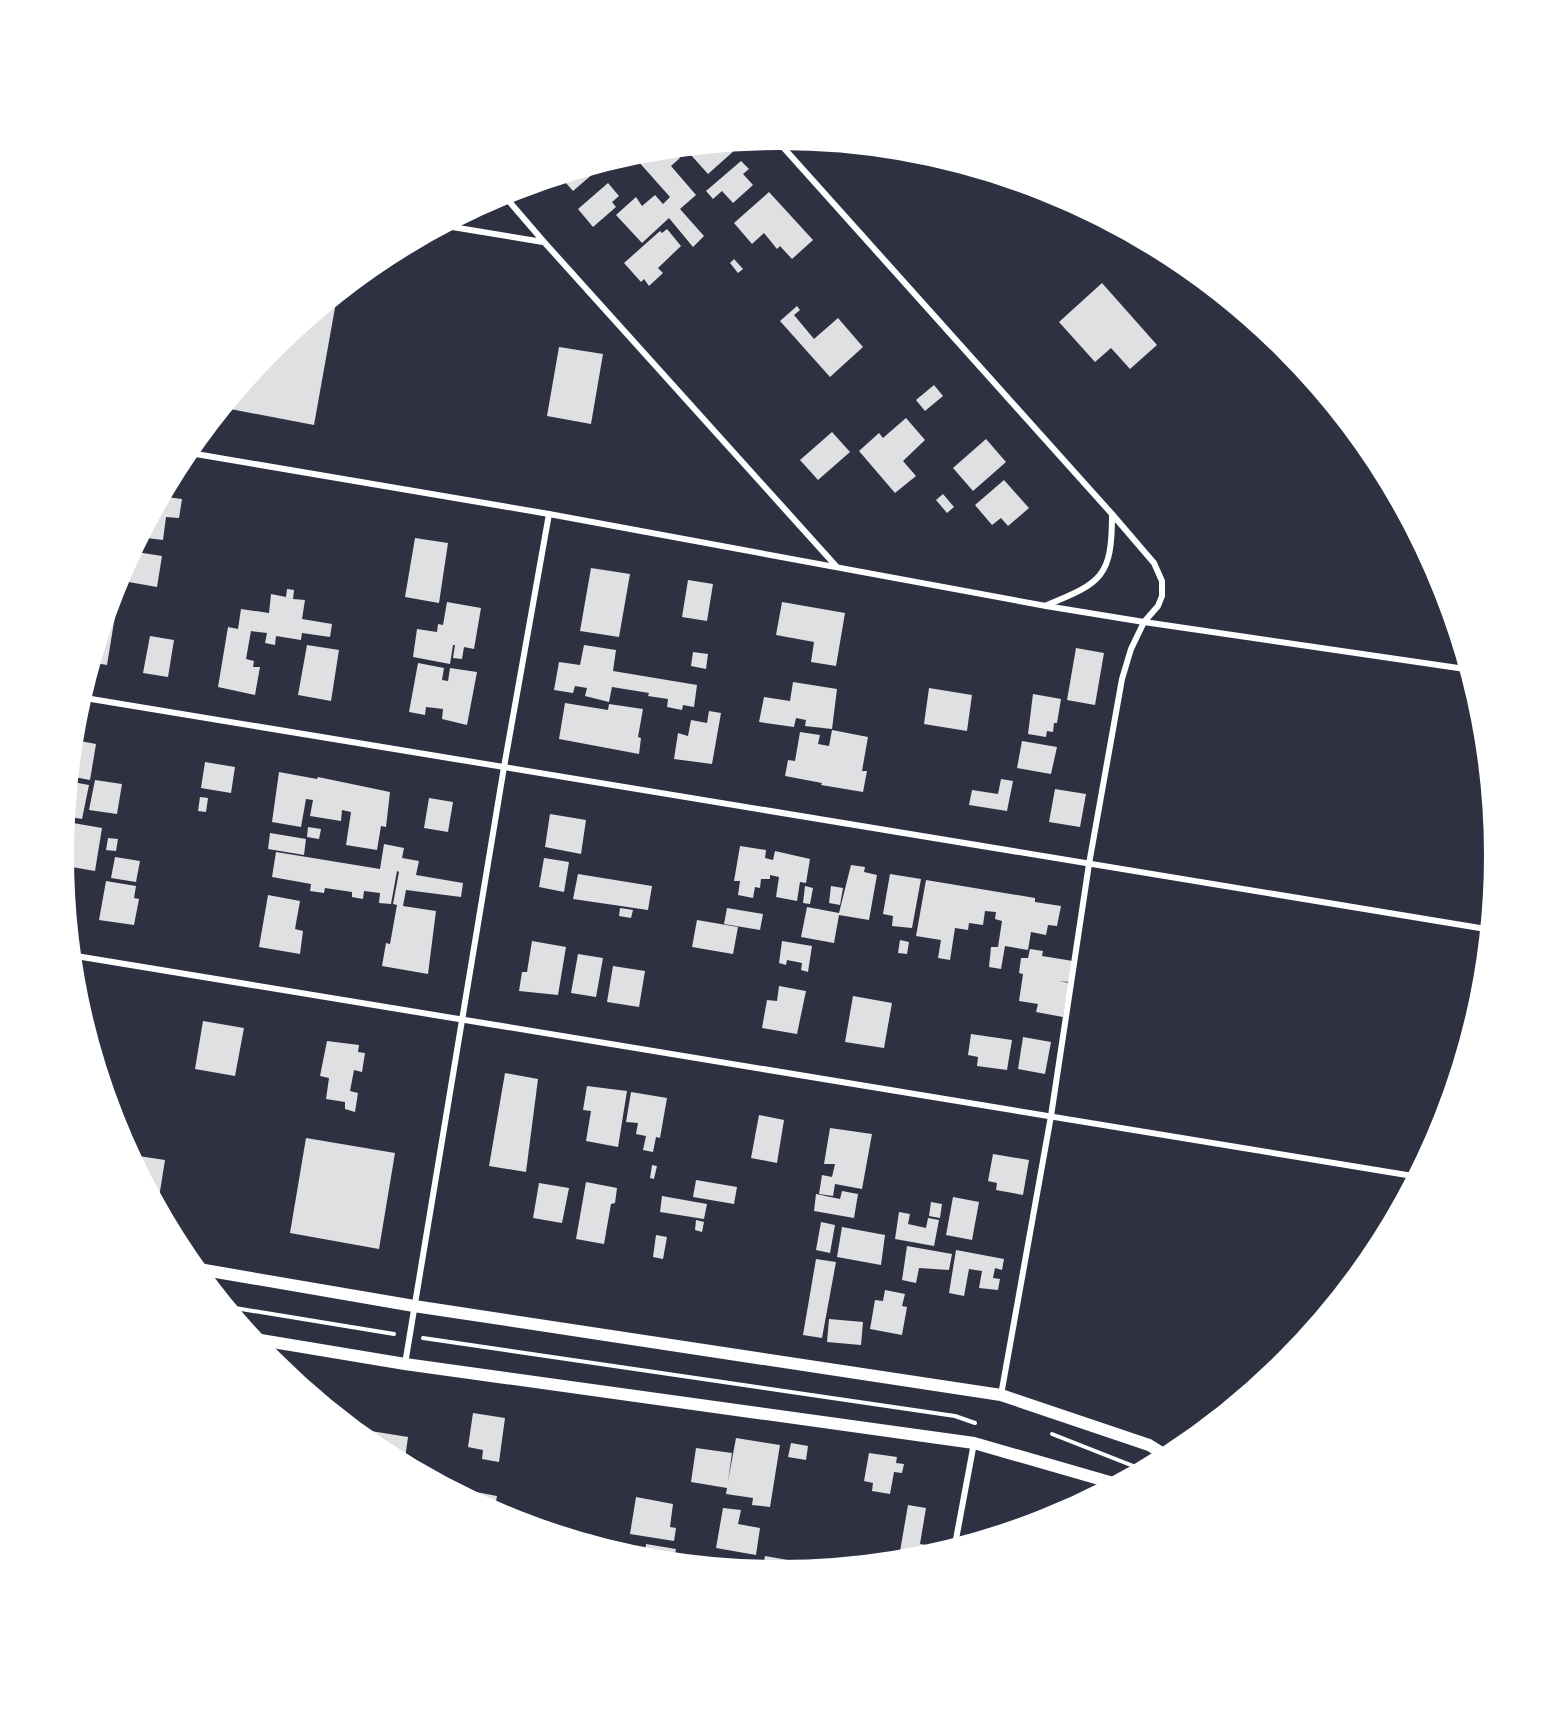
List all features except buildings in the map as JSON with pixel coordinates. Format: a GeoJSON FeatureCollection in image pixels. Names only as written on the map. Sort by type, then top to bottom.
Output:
{"type":"FeatureCollection","features":[{"type":"Feature","properties":{"kind":"main road"},"geometry":{"type":"LineString","coordinates":[[206,1271],[414,1306],[1001,1395],[1149,1445],[1161,1452]]}},
{"type":"Feature","properties":{"kind":"main road"},"geometry":{"type":"LineString","coordinates":[[263,1340],[405,1364],[974,1443],[1110,1482]]}},
{"type":"Feature","properties":{"kind":"street"},"geometry":{"type":"LineString","coordinates":[[782,146],[1112,514],[1154,563],[1162,581],[1162,596],[1158,606],[1144,622],[1131,649],[1122,679],[1089,864],[1051,1116],[1001,1395]]}},
{"type":"Feature","properties":{"kind":"street"},"geometry":{"type":"LineString","coordinates":[[508,200],[836,566]]}},
{"type":"Feature","properties":{"kind":"street"},"geometry":{"type":"LineString","coordinates":[[451,227],[544,242]]}},
{"type":"Feature","properties":{"kind":"street"},"geometry":{"type":"LineString","coordinates":[[195,454],[549,514],[1046,606],[1463,669]]}},
{"type":"Feature","properties":{"kind":"street"},"geometry":{"type":"LineString","coordinates":[[405,1364],[504,767],[549,514]]}},
{"type":"Feature","properties":{"kind":"street"},"geometry":{"type":"LineString","coordinates":[[1046,606],[1082,591],[1098,578],[1108,561],[1112,540],[1112,514]]}},
{"type":"Feature","properties":{"kind":"street"},"geometry":{"type":"LineString","coordinates":[[88,699],[1484,929]]}},
{"type":"Feature","properties":{"kind":"street"},"geometry":{"type":"LineString","coordinates":[[78,956],[1412,1176]]}},
{"type":"Feature","properties":{"kind":"street"},"geometry":{"type":"LineString","coordinates":[[956,1542],[974,1443]]}},
{"type":"Feature","properties":{"kind":"path"},"geometry":{"type":"LineString","coordinates":[[234,1308],[409,1336],[955,1416],[977,1423]]}}]}
